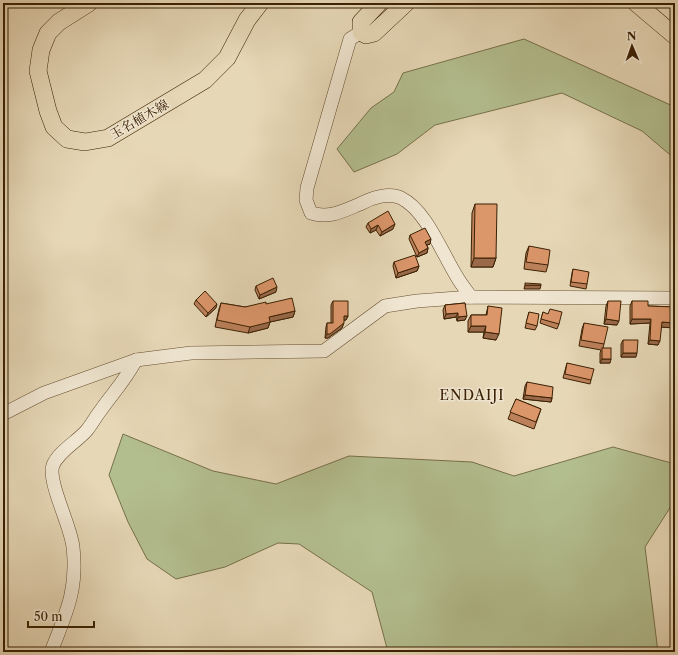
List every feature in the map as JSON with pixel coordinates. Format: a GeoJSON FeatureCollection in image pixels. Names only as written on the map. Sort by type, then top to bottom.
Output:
{"type":"FeatureCollection","features":[{"type":"Feature","properties":{"kind":"main road","name":"玉名植木線"},"geometry":{"type":"LineString","coordinates":[[89,3],[59,22],[48,33],[41,50],[38,71],[54,127],[67,139],[86,142],[108,138],[206,80],[227,58],[247,20],[260,3]]}},
{"type":"Feature","properties":{"kind":"main road"},"geometry":{"type":"LineString","coordinates":[[379,3],[361,22],[361,32],[366,35],[374,33],[406,3]]}},
{"type":"Feature","properties":{"kind":"main road"},"geometry":{"type":"LineString","coordinates":[[636,3],[675,36]]}},
{"type":"Feature","properties":{"kind":"street"},"geometry":{"type":"LineString","coordinates":[[361,32],[350,39],[339,71],[332,104],[307,188],[306,200],[311,213],[319,216],[331,215],[355,207],[374,197],[392,196],[401,198],[415,208],[457,278],[471,297]]}},
{"type":"Feature","properties":{"kind":"street"},"geometry":{"type":"LineString","coordinates":[[3,414],[44,393],[136,360],[191,353],[324,351],[386,306],[417,301],[471,297],[675,298]]}},
{"type":"Feature","properties":{"kind":"street"},"geometry":{"type":"LineString","coordinates":[[51,652],[71,601],[74,580],[73,546],[66,519],[54,484],[53,466],[58,457],[87,430],[127,376],[136,360]]}},
{"type":"Feature","properties":{"kind":"green space"},"geometry":{"type":"Polygon","coordinates":[[[524,39],[675,107],[675,159],[642,131],[562,93],[435,125],[397,154],[354,172],[337,149],[371,108],[394,92],[403,73],[524,39]]]}},
{"type":"Feature","properties":{"kind":"green space"},"geometry":{"type":"Polygon","coordinates":[[[123,434],[213,471],[276,484],[349,456],[472,462],[514,476],[613,447],[675,464],[675,500],[645,547],[658,652],[388,652],[372,592],[299,544],[278,543],[225,567],[176,579],[147,559],[128,522],[109,475],[123,434]]]}},
{"type":"Feature","properties":{"kind":"building"},"geometry":{"type":"Polygon","coordinates":[[[475,204],[497,204],[496,258],[474,258],[475,204]]]}},
{"type":"Feature","properties":{"kind":"building"},"geometry":{"type":"Polygon","coordinates":[[[388,211],[395,224],[382,232],[378,225],[371,229],[368,223],[388,211]]]}},
{"type":"Feature","properties":{"kind":"building"},"geometry":{"type":"Polygon","coordinates":[[[425,228],[431,239],[425,242],[428,248],[419,253],[410,235],[425,228]]]}},
{"type":"Feature","properties":{"kind":"building"},"geometry":{"type":"Polygon","coordinates":[[[529,246],[550,250],[548,265],[526,262],[529,246]]]}},
{"type":"Feature","properties":{"kind":"building"},"geometry":{"type":"Polygon","coordinates":[[[415,255],[419,266],[398,273],[394,262],[415,255]]]}},
{"type":"Feature","properties":{"kind":"building"},"geometry":{"type":"Polygon","coordinates":[[[573,269],[589,272],[587,284],[571,282],[573,269]]]}},
{"type":"Feature","properties":{"kind":"building"},"geometry":{"type":"Polygon","coordinates":[[[273,278],[277,287],[260,295],[256,286],[273,278]]]}},
{"type":"Feature","properties":{"kind":"building"},"geometry":{"type":"Polygon","coordinates":[[[525,283],[541,284],[541,285],[525,285],[525,283]]]}},
{"type":"Feature","properties":{"kind":"building"},"geometry":{"type":"Polygon","coordinates":[[[205,291],[217,304],[208,313],[196,300],[205,291]]]}},
{"type":"Feature","properties":{"kind":"building"},"geometry":{"type":"Polygon","coordinates":[[[292,298],[295,311],[269,317],[270,322],[250,327],[217,320],[221,303],[245,307],[292,298]]]}},
{"type":"Feature","properties":{"kind":"building"},"geometry":{"type":"Polygon","coordinates":[[[333,301],[348,301],[348,316],[344,316],[344,323],[330,334],[327,334],[327,323],[333,323],[333,301]]]}},
{"type":"Feature","properties":{"kind":"building"},"geometry":{"type":"Polygon","coordinates":[[[608,301],[621,301],[619,321],[606,319],[608,301]]]}},
{"type":"Feature","properties":{"kind":"building"},"geometry":{"type":"Polygon","coordinates":[[[632,301],[648,301],[648,306],[675,307],[675,323],[662,322],[660,341],[650,340],[651,319],[632,319],[632,301]]]}},
{"type":"Feature","properties":{"kind":"building"},"geometry":{"type":"Polygon","coordinates":[[[465,303],[467,316],[458,317],[458,313],[446,314],[445,305],[465,303]]]}},
{"type":"Feature","properties":{"kind":"building"},"geometry":{"type":"Polygon","coordinates":[[[488,306],[502,308],[499,334],[485,332],[486,326],[471,326],[471,315],[487,315],[488,306]]]}},
{"type":"Feature","properties":{"kind":"building"},"geometry":{"type":"Polygon","coordinates":[[[550,309],[562,312],[559,324],[541,319],[543,312],[548,314],[550,309]]]}},
{"type":"Feature","properties":{"kind":"building"},"geometry":{"type":"Polygon","coordinates":[[[529,312],[539,314],[537,326],[526,323],[529,312]]]}},
{"type":"Feature","properties":{"kind":"building"},"geometry":{"type":"Polygon","coordinates":[[[584,323],[608,327],[604,344],[581,340],[584,323]]]}},
{"type":"Feature","properties":{"kind":"building"},"geometry":{"type":"Polygon","coordinates":[[[623,340],[638,340],[637,353],[623,353],[623,340]]]}},
{"type":"Feature","properties":{"kind":"building"},"geometry":{"type":"Polygon","coordinates":[[[602,348],[611,348],[611,359],[602,359],[602,348]]]}},
{"type":"Feature","properties":{"kind":"building"},"geometry":{"type":"Polygon","coordinates":[[[567,363],[594,369],[591,380],[565,374],[567,363]]]}},
{"type":"Feature","properties":{"kind":"building"},"geometry":{"type":"Polygon","coordinates":[[[527,382],[553,387],[552,398],[525,395],[527,382]]]}},
{"type":"Feature","properties":{"kind":"building"},"geometry":{"type":"Polygon","coordinates":[[[516,399],[541,409],[536,422],[510,412],[516,399]]]}},
{"type":"Feature","properties":{"kind":"district","name":"ENDAIJI"},"geometry":{"type":"Point","coordinates":[472,395]}}]}
